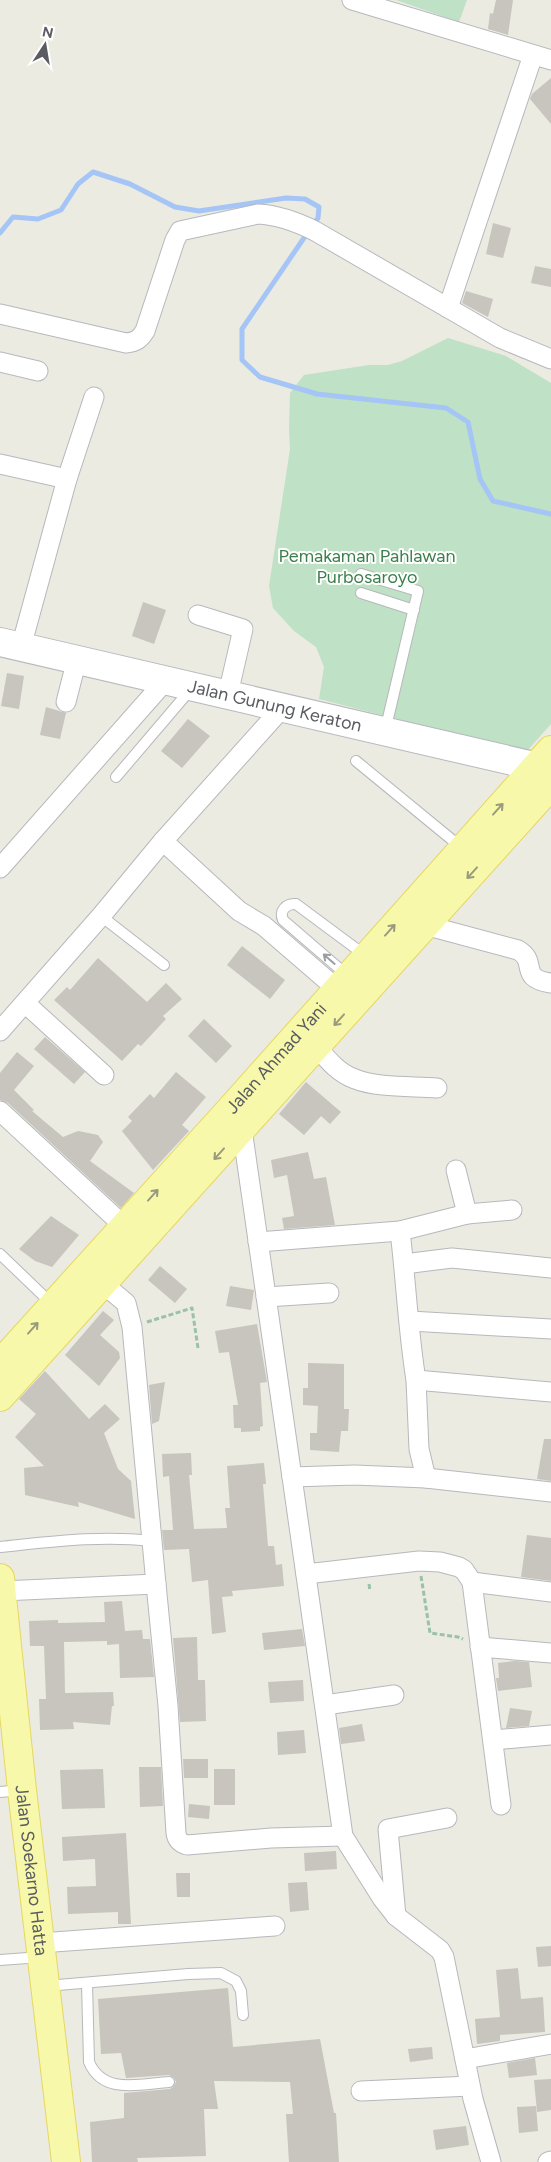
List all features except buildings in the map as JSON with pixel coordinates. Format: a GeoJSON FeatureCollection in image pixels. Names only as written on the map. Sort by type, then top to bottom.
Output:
{"type":"FeatureCollection","features":[{"type":"Feature","properties":{"kind":"main road","name":"Jalan Ahmad Yani"},"geometry":{"type":"LineString","coordinates":[[375,963],[463,848],[548,775]]}},
{"type":"Feature","properties":{"kind":"main road","name":"Jalan Ahmad Yani"},"geometry":{"type":"LineString","coordinates":[[0,1364],[61,1313],[102,1283],[236,1119],[351,985],[375,963],[425,925],[548,775]]}},
{"type":"Feature","properties":{"kind":"main road","name":"Jalan Ahmad Yani"},"geometry":{"type":"LineString","coordinates":[[0,1397],[124,1226],[316,1046],[351,985]]}},
{"type":"Feature","properties":{"kind":"main road","name":"Jalan Soekarno Hatta"},"geometry":{"type":"LineString","coordinates":[[1,1585],[10,1791],[40,1950],[66,2162]]}},
{"type":"Feature","properties":{"kind":"street"},"geometry":{"type":"LineString","coordinates":[[352,0],[551,60]]}},
{"type":"Feature","properties":{"kind":"street"},"geometry":{"type":"LineString","coordinates":[[448,308],[533,54]]}},
{"type":"Feature","properties":{"kind":"street"},"geometry":{"type":"LineString","coordinates":[[0,314],[126,343],[133,342],[142,337],[145,331],[175,240],[180,231],[258,214],[295,221],[315,230],[500,338],[551,360]]}},
{"type":"Feature","properties":{"kind":"street"},"geometry":{"type":"LineString","coordinates":[[0,362],[38,371]]}},
{"type":"Feature","properties":{"kind":"street"},"geometry":{"type":"LineString","coordinates":[[11,644],[94,397]]}},
{"type":"Feature","properties":{"kind":"street"},"geometry":{"type":"LineString","coordinates":[[0,464],[66,479]]}},
{"type":"Feature","properties":{"kind":"street"},"geometry":{"type":"LineString","coordinates":[[198,615],[243,629],[228,694]]}},
{"type":"Feature","properties":{"kind":"street","name":"Jalan Gunung Keraton"},"geometry":{"type":"LineString","coordinates":[[11,644],[385,731],[548,775]]}},
{"type":"Feature","properties":{"kind":"street"},"geometry":{"type":"LineString","coordinates":[[66,702],[78,659]]}},
{"type":"Feature","properties":{"kind":"street"},"geometry":{"type":"LineString","coordinates":[[0,868],[166,680]]}},
{"type":"Feature","properties":{"kind":"street"},"geometry":{"type":"LineString","coordinates":[[0,1031],[101,916],[163,841],[283,707]]}},
{"type":"Feature","properties":{"kind":"street"},"geometry":{"type":"LineString","coordinates":[[163,841],[239,911],[351,985]]}},
{"type":"Feature","properties":{"kind":"street"},"geometry":{"type":"LineString","coordinates":[[425,925],[518,950],[527,958],[532,977],[538,981],[551,983]]}},
{"type":"Feature","properties":{"kind":"street"},"geometry":{"type":"LineString","coordinates":[[24,1003],[104,1075]]}},
{"type":"Feature","properties":{"kind":"street"},"geometry":{"type":"LineString","coordinates":[[316,1046],[334,1066],[355,1079],[374,1083],[437,1088]]}},
{"type":"Feature","properties":{"kind":"street"},"geometry":{"type":"LineString","coordinates":[[0,1111],[124,1226]]}},
{"type":"Feature","properties":{"kind":"street"},"geometry":{"type":"LineString","coordinates":[[236,1119],[258,1242],[343,1836],[382,1898],[396,1916],[440,1950],[444,1957],[470,2086],[491,2162]]}},
{"type":"Feature","properties":{"kind":"street"},"geometry":{"type":"LineString","coordinates":[[456,1170],[467,1214]]}},
{"type":"Feature","properties":{"kind":"street"},"geometry":{"type":"LineString","coordinates":[[258,1242],[400,1231],[467,1214],[512,1210]]}},
{"type":"Feature","properties":{"kind":"street"},"geometry":{"type":"LineString","coordinates":[[400,1231],[410,1321],[410,1343],[416,1380],[419,1449],[426,1478]]}},
{"type":"Feature","properties":{"kind":"street"},"geometry":{"type":"LineString","coordinates":[[404,1264],[452,1258],[551,1268]]}},
{"type":"Feature","properties":{"kind":"street"},"geometry":{"type":"LineString","coordinates":[[102,1283],[126,1303],[132,1327],[168,1706],[177,1839],[187,1845],[271,1838],[343,1836]]}},
{"type":"Feature","properties":{"kind":"street"},"geometry":{"type":"LineString","coordinates":[[266,1296],[329,1293]]}},
{"type":"Feature","properties":{"kind":"street"},"geometry":{"type":"LineString","coordinates":[[410,1321],[551,1329]]}},
{"type":"Feature","properties":{"kind":"street"},"geometry":{"type":"LineString","coordinates":[[416,1380],[551,1392]]}},
{"type":"Feature","properties":{"kind":"street"},"geometry":{"type":"LineString","coordinates":[[292,1477],[426,1478],[551,1492]]}},
{"type":"Feature","properties":{"kind":"street"},"geometry":{"type":"LineString","coordinates":[[306,1574],[418,1561],[440,1562],[464,1570],[472,1582],[501,1805]]}},
{"type":"Feature","properties":{"kind":"street"},"geometry":{"type":"LineString","coordinates":[[472,1582],[551,1592]]}},
{"type":"Feature","properties":{"kind":"street"},"geometry":{"type":"LineString","coordinates":[[1,1585],[156,1584]]}},
{"type":"Feature","properties":{"kind":"street"},"geometry":{"type":"LineString","coordinates":[[480,1647],[551,1654]]}},
{"type":"Feature","properties":{"kind":"street"},"geometry":{"type":"LineString","coordinates":[[325,1706],[394,1695]]}},
{"type":"Feature","properties":{"kind":"street"},"geometry":{"type":"LineString","coordinates":[[493,1740],[551,1735]]}},
{"type":"Feature","properties":{"kind":"street"},"geometry":{"type":"LineString","coordinates":[[396,1916],[388,1829],[447,1818]]}},
{"type":"Feature","properties":{"kind":"street"},"geometry":{"type":"LineString","coordinates":[[40,1950],[275,1926]]}},
{"type":"Feature","properties":{"kind":"street"},"geometry":{"type":"LineString","coordinates":[[465,2059],[551,2044]]}},
{"type":"Feature","properties":{"kind":"street"},"geometry":{"type":"LineString","coordinates":[[361,2091],[470,2086]]}},
{"type":"Feature","properties":{"kind":"lane"},"geometry":{"type":"LineString","coordinates":[[361,574],[417,590],[414,610],[385,731]]}},
{"type":"Feature","properties":{"kind":"lane"},"geometry":{"type":"LineString","coordinates":[[361,592],[414,610]]}},
{"type":"Feature","properties":{"kind":"lane"},"geometry":{"type":"LineString","coordinates":[[116,777],[193,686]]}},
{"type":"Feature","properties":{"kind":"lane"},"geometry":{"type":"LineString","coordinates":[[356,760],[463,848]]}},
{"type":"Feature","properties":{"kind":"lane"},"geometry":{"type":"LineString","coordinates":[[351,985],[283,920],[282,913],[285,907],[289,904],[296,904],[375,963]]}},
{"type":"Feature","properties":{"kind":"lane"},"geometry":{"type":"LineString","coordinates":[[101,916],[164,965]]}},
{"type":"Feature","properties":{"kind":"lane"},"geometry":{"type":"LineString","coordinates":[[0,1254],[61,1313]]}},
{"type":"Feature","properties":{"kind":"lane"},"geometry":{"type":"LineString","coordinates":[[0,1546],[129,1538],[151,1541]]}},
{"type":"Feature","properties":{"kind":"lane"},"geometry":{"type":"LineString","coordinates":[[0,1960],[40,1950]]}},
{"type":"Feature","properties":{"kind":"lane"},"geometry":{"type":"LineString","coordinates":[[45,1986],[221,1973],[236,1980],[241,1991],[243,2015]]}},
{"type":"Feature","properties":{"kind":"lane"},"geometry":{"type":"LineString","coordinates":[[87,1982],[89,2062],[93,2071],[105,2082],[127,2085],[169,2082]]}},
{"type":"Feature","properties":{"kind":"path"},"geometry":{"type":"LineString","coordinates":[[132,1327],[192,1308],[198,1348]]}},
{"type":"Feature","properties":{"kind":"path"},"geometry":{"type":"LineString","coordinates":[[418,1561],[430,1633],[458,1637],[480,1647]]}},
{"type":"Feature","properties":{"kind":"green space"},"geometry":{"type":"Polygon","coordinates":[[[396,0],[467,0],[459,22],[396,0]]]}},
{"type":"Feature","properties":{"kind":"green space","name":"Pemakaman Pahlawan Purbosaroyo"},"geometry":{"type":"Polygon","coordinates":[[[448,338],[506,356],[551,383],[551,724],[526,752],[319,699],[324,667],[316,647],[294,631],[273,608],[269,586],[290,449],[290,393],[304,375],[369,365],[388,365],[402,361],[448,338]]]}},
{"type":"Feature","properties":{"kind":"waterway"},"geometry":{"type":"LineString","coordinates":[[0,233],[13,217],[38,219],[61,210],[78,184],[93,172],[130,184],[175,207],[199,211],[286,198],[305,199],[319,207],[318,218],[313,225]]}},
{"type":"Feature","properties":{"kind":"waterway"},"geometry":{"type":"LineString","coordinates":[[308,232],[242,329],[242,360],[260,377],[317,394],[446,408],[468,422],[480,479],[493,501],[551,514]]}}]}
